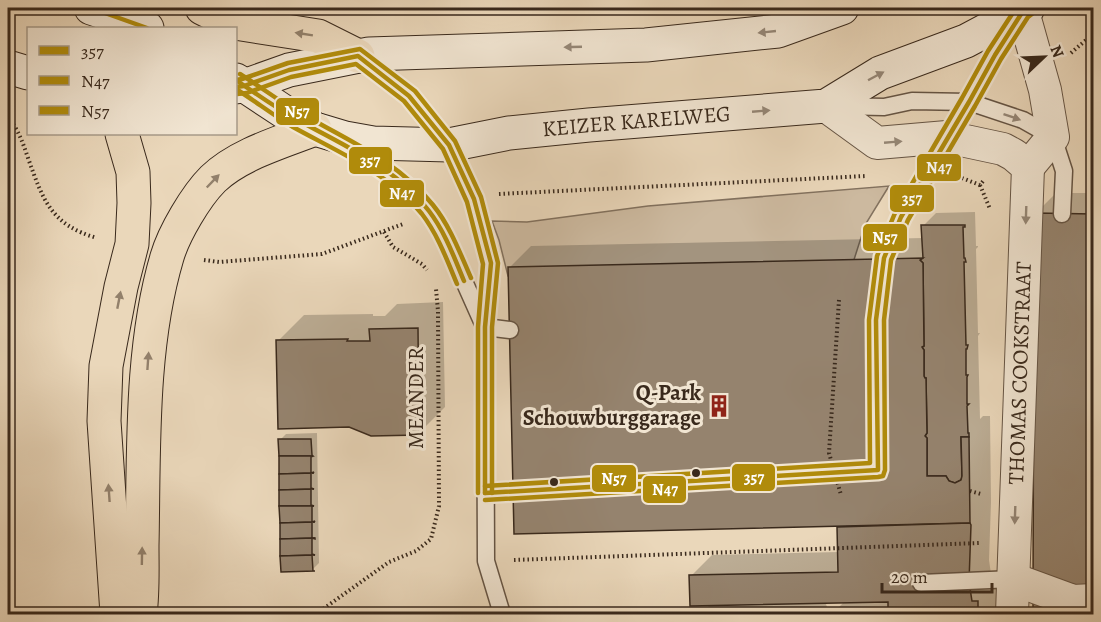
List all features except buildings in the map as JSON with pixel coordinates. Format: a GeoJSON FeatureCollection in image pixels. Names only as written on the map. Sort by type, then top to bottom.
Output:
{"type":"FeatureCollection","features":[{"type":"Feature","properties":{"kind":"highway"},"geometry":{"type":"LineString","coordinates":[[202,8],[235,22],[318,36],[358,56]]}},
{"type":"Feature","properties":{"kind":"highway"},"geometry":{"type":"LineString","coordinates":[[140,615],[145,410],[149,352],[167,255],[198,197],[214,179],[238,160],[315,129]]}},
{"type":"Feature","properties":{"kind":"highway"},"geometry":{"type":"LineString","coordinates":[[117,615],[104,421],[106,366],[132,244],[133,172],[122,135]]}},
{"type":"Feature","properties":{"kind":"main road"},"geometry":{"type":"LineString","coordinates":[[91,8],[145,27]]}},
{"type":"Feature","properties":{"kind":"main road","name":"KEIZER KARELWEG"},"geometry":{"type":"LineString","coordinates":[[238,84],[289,70],[369,54],[646,45],[778,31],[842,8]]}},
{"type":"Feature","properties":{"kind":"main road","name":"KEIZER KARELWEG"},"geometry":{"type":"LineString","coordinates":[[238,84],[295,119],[315,129],[345,138],[373,142],[449,145],[509,133],[826,106],[880,73],[966,41],[1024,9]]}},
{"type":"Feature","properties":{"kind":"main road"},"geometry":{"type":"LineString","coordinates":[[8,67],[27,74]]}},
{"type":"Feature","properties":{"kind":"street"},"geometry":{"type":"LineString","coordinates":[[826,106],[877,143],[947,137],[1002,149],[1014,155],[1028,167],[1053,137],[1045,90],[1024,9]]}},
{"type":"Feature","properties":{"kind":"street","name":"THOMAS COOKSTRAAT"},"geometry":{"type":"LineString","coordinates":[[1012,613],[1028,167]]}},
{"type":"Feature","properties":{"kind":"street"},"geometry":{"type":"LineString","coordinates":[[1013,579],[1073,602],[1094,600]]}},
{"type":"Feature","properties":{"kind":"lane"},"geometry":{"type":"LineString","coordinates":[[884,258],[901,217],[1024,9]]}},
{"type":"Feature","properties":{"kind":"lane"},"geometry":{"type":"LineString","coordinates":[[358,56],[409,96],[449,145],[474,199],[491,263],[484,327],[486,561],[504,613]]}},
{"type":"Feature","properties":{"kind":"lane"},"geometry":{"type":"LineString","coordinates":[[826,106],[884,107],[912,101],[969,102],[1023,120],[1053,137],[1064,171],[1062,214]]}},
{"type":"Feature","properties":{"kind":"lane"},"geometry":{"type":"LineString","coordinates":[[315,129],[386,170],[415,195],[430,212],[447,243],[484,327]]}},
{"type":"Feature","properties":{"kind":"lane"},"geometry":{"type":"LineString","coordinates":[[484,327],[510,330]]}},
{"type":"Feature","properties":{"kind":"lane"},"geometry":{"type":"LineString","coordinates":[[485,493],[513,490]]}},
{"type":"Feature","properties":{"kind":"lane"},"geometry":{"type":"LineString","coordinates":[[921,583],[1013,579]]}},
{"type":"Feature","properties":{"kind":"path"},"geometry":{"type":"LineString","coordinates":[[384,232],[393,247],[428,270]]}},
{"type":"Feature","properties":{"kind":"path","name":"MEANDER"},"geometry":{"type":"LineString","coordinates":[[316,615],[389,562],[416,551],[431,539],[439,506],[436,288]]}},
{"type":"Feature","properties":{"kind":"path"},"geometry":{"type":"LineString","coordinates":[[839,300],[829,453],[841,495]]}},
{"type":"Feature","properties":{"kind":"path"},"geometry":{"type":"LineString","coordinates":[[486,561],[982,543]]}},
{"type":"Feature","properties":{"kind":"shaded area"},"geometry":{"type":"Polygon","coordinates":[[[889,186],[865,225],[852,266],[508,276],[492,221],[527,222],[648,206],[889,186]]]}},
{"type":"Feature","properties":{"kind":"transit line","name":"357"},"geometry":{"type":"LineString","coordinates":[[91,8],[144,27]]}},
{"type":"Feature","properties":{"kind":"transit line","name":"N57"},"geometry":{"type":"LineString","coordinates":[[485,486],[870,463],[869,320],[877,256],[895,213],[988,51],[1016,8]]}},
{"type":"Feature","properties":{"kind":"transit line","name":"357"},"geometry":{"type":"LineString","coordinates":[[485,493],[878,470],[876,320],[884,258],[901,217],[995,55],[1023,11],[1028,8]]}},
{"type":"Feature","properties":{"kind":"transit line","name":"N47"},"geometry":{"type":"LineString","coordinates":[[485,500],[883,476],[885,470],[884,320],[891,260],[908,220],[1001,59],[1032,14]]}},
{"type":"Feature","properties":{"kind":"transit line","name":"N57"},"geometry":{"type":"LineString","coordinates":[[237,80],[288,63],[360,49],[415,91],[455,141],[481,197],[498,263],[492,327],[492,493]]}},
{"type":"Feature","properties":{"kind":"transit line","name":"357"},"geometry":{"type":"LineString","coordinates":[[237,87],[289,70],[358,56],[409,96],[449,145],[474,199],[491,263],[485,327],[485,493]]}},
{"type":"Feature","properties":{"kind":"transit line","name":"N47"},"geometry":{"type":"LineString","coordinates":[[237,94],[247,93],[291,77],[356,64],[404,101],[443,149],[467,202],[483,264],[478,327],[478,493]]}},
{"type":"Feature","properties":{"kind":"transit line","name":"N57"},"geometry":{"type":"LineString","coordinates":[[240,74],[294,109],[372,153],[405,176],[433,205],[445,222],[471,278]]}},
{"type":"Feature","properties":{"kind":"transit line","name":"357"},"geometry":{"type":"LineString","coordinates":[[237,81],[282,111],[369,159],[402,182],[435,219],[464,281]]}},
{"type":"Feature","properties":{"kind":"transit line","name":"N47"},"geometry":{"type":"LineString","coordinates":[[237,90],[293,127],[362,164],[409,200],[433,230],[457,284]]}},
{"type":"Feature","properties":{"kind":"place","name":"Q-Park Schouwburggarage"},"geometry":{"type":"Point","coordinates":[719,406]}}]}
